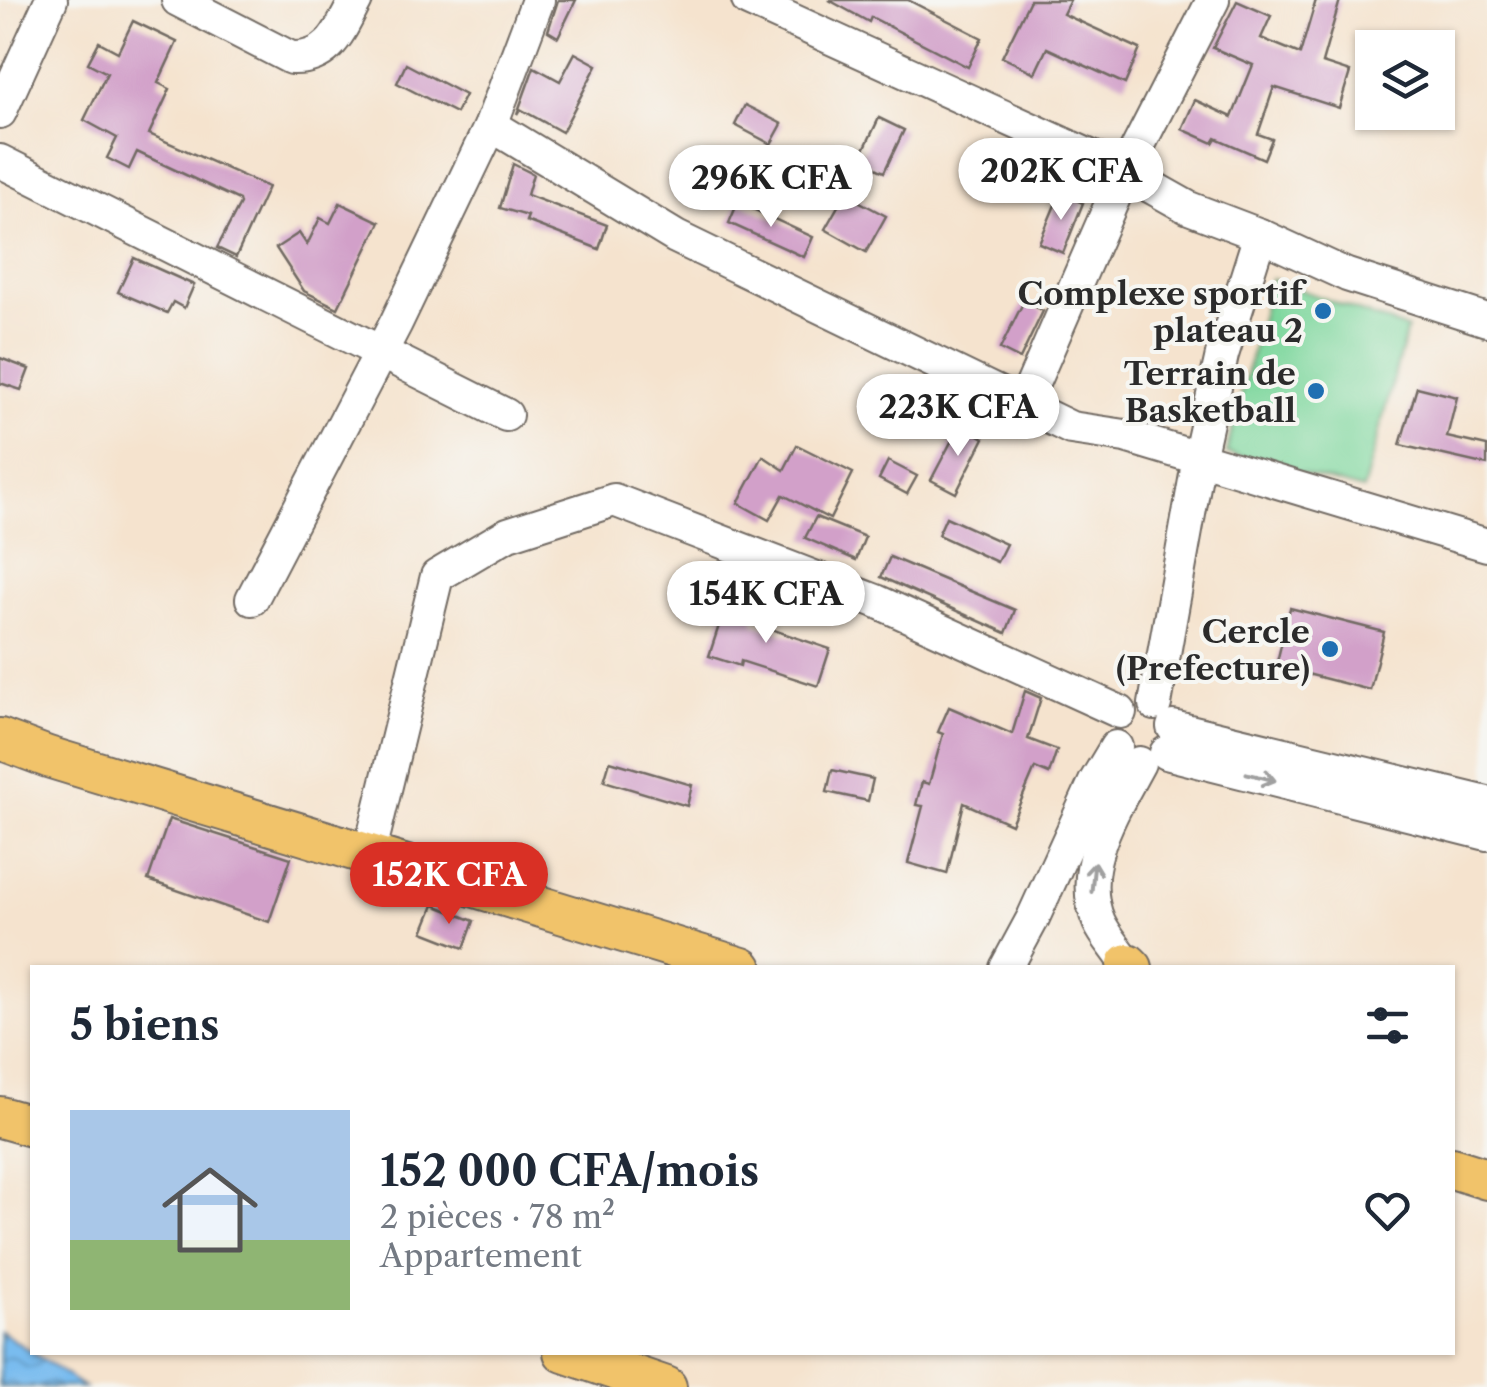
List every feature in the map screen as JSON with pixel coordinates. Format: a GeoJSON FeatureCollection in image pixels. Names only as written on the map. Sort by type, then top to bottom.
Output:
{"type":"FeatureCollection","features":[{"type":"Feature","properties":{"kind":"main road"},"geometry":{"type":"LineString","coordinates":[[0,738],[48,757],[722,965]]}},
{"type":"Feature","properties":{"kind":"main road"},"geometry":{"type":"LineString","coordinates":[[0,1117],[30,1125]]}},
{"type":"Feature","properties":{"kind":"main road"},"geometry":{"type":"LineString","coordinates":[[1455,1169],[1487,1179]]}},
{"type":"Feature","properties":{"kind":"main road"},"geometry":{"type":"LineString","coordinates":[[574,1355],[642,1376]]}},
{"type":"Feature","properties":{"kind":"street"},"geometry":{"type":"LineString","coordinates":[[0,112],[51,0]]}},
{"type":"Feature","properties":{"kind":"street"},"geometry":{"type":"LineString","coordinates":[[178,0],[291,58],[302,59],[328,49],[356,0]]}},
{"type":"Feature","properties":{"kind":"street"},"geometry":{"type":"LineString","coordinates":[[252,599],[381,352],[491,125],[538,0]]}},
{"type":"Feature","properties":{"kind":"street"},"geometry":{"type":"LineString","coordinates":[[748,0],[1125,172],[1189,208],[1347,275],[1487,320]]}},
{"type":"Feature","properties":{"kind":"street"},"geometry":{"type":"LineString","coordinates":[[1023,406],[1125,172],[1213,0]]}},
{"type":"Feature","properties":{"kind":"street"},"geometry":{"type":"LineString","coordinates":[[491,125],[676,237],[1071,428],[1125,436],[1487,545]]}},
{"type":"Feature","properties":{"kind":"street"},"geometry":{"type":"LineString","coordinates":[[0,161],[506,415]]}},
{"type":"Feature","properties":{"kind":"street"},"geometry":{"type":"LineString","coordinates":[[1128,965],[1100,924],[1091,898],[1093,866],[1107,823],[1150,739],[1199,458],[1222,355],[1260,235]]}},
{"type":"Feature","properties":{"kind":"street"},"geometry":{"type":"LineString","coordinates":[[369,855],[437,576],[508,534],[614,500],[876,601],[1120,712],[1142,702],[1150,739]]}},
{"type":"Feature","properties":{"kind":"street"},"geometry":{"type":"LineString","coordinates":[[1150,739],[1370,790],[1487,803]]}},
{"type":"Feature","properties":{"kind":"street"},"geometry":{"type":"LineString","coordinates":[[1008,965],[1095,782],[1150,739]]}},
{"type":"Feature","properties":{"kind":"street"},"geometry":{"type":"LineString","coordinates":[[1370,790],[1487,834]]}},
{"type":"Feature","properties":{"kind":"green space","name":"Terrain de Basketball"},"geometry":{"type":"Polygon","coordinates":[[[1271,279],[1407,329],[1363,490],[1226,453],[1271,279]]]}},
{"type":"Feature","properties":{"kind":"water"},"geometry":{"type":"Polygon","coordinates":[[[0,1331],[30,1351],[30,1355],[36,1355],[84,1387],[0,1387],[0,1331]]]}},
{"type":"Feature","properties":{"kind":"building"},"geometry":{"type":"Polygon","coordinates":[[[558,0],[576,0],[558,37],[548,31],[558,0]]]}},
{"type":"Feature","properties":{"kind":"building"},"geometry":{"type":"Polygon","coordinates":[[[829,0],[908,0],[982,38],[968,67],[829,0]]]}},
{"type":"Feature","properties":{"kind":"building"},"geometry":{"type":"Polygon","coordinates":[[[1030,0],[1070,0],[1063,14],[1140,49],[1125,84],[1047,48],[1035,73],[1002,57],[1030,0]]]}},
{"type":"Feature","properties":{"kind":"building"},"geometry":{"type":"Polygon","coordinates":[[[1316,0],[1340,0],[1322,63],[1350,72],[1339,108],[1274,87],[1258,134],[1272,139],[1264,159],[1216,138],[1213,143],[1182,129],[1195,100],[1232,117],[1253,65],[1213,48],[1237,1],[1271,16],[1261,38],[1300,54],[1316,0]]]}},
{"type":"Feature","properties":{"kind":"building"},"geometry":{"type":"Polygon","coordinates":[[[133,21],[177,42],[158,83],[170,89],[149,134],[268,187],[236,257],[217,248],[239,200],[137,152],[129,169],[107,158],[117,138],[84,120],[107,73],[88,63],[99,42],[118,52],[133,21]]]}},
{"type":"Feature","properties":{"kind":"building"},"geometry":{"type":"Polygon","coordinates":[[[575,53],[597,65],[562,132],[520,109],[517,114],[534,67],[560,81],[575,53]]]}},
{"type":"Feature","properties":{"kind":"building"},"geometry":{"type":"Polygon","coordinates":[[[406,64],[465,95],[456,113],[397,83],[406,64]]]}},
{"type":"Feature","properties":{"kind":"building"},"geometry":{"type":"Polygon","coordinates":[[[745,105],[782,124],[771,144],[735,125],[745,105]]]}},
{"type":"Feature","properties":{"kind":"building"},"geometry":{"type":"Polygon","coordinates":[[[879,118],[904,130],[884,172],[859,160],[879,118]]]}},
{"type":"Feature","properties":{"kind":"building"},"geometry":{"type":"Polygon","coordinates":[[[513,164],[533,174],[527,195],[607,225],[599,249],[526,221],[528,216],[500,208],[513,164]]]}},
{"type":"Feature","properties":{"kind":"building"},"geometry":{"type":"Polygon","coordinates":[[[818,171],[843,183],[834,201],[810,190],[818,171]]]}},
{"type":"Feature","properties":{"kind":"building"},"geometry":{"type":"Polygon","coordinates":[[[1060,193],[1083,203],[1063,253],[1039,243],[1060,193]]]}},
{"type":"Feature","properties":{"kind":"building"},"geometry":{"type":"Polygon","coordinates":[[[845,194],[886,216],[866,252],[825,229],[845,194]]]}},
{"type":"Feature","properties":{"kind":"building"},"geometry":{"type":"Polygon","coordinates":[[[738,202],[813,237],[804,257],[729,223],[738,202]]]}},
{"type":"Feature","properties":{"kind":"building"},"geometry":{"type":"Polygon","coordinates":[[[340,203],[380,222],[338,308],[304,291],[276,248],[299,233],[307,245],[320,218],[330,223],[340,203]]]}},
{"type":"Feature","properties":{"kind":"building"},"geometry":{"type":"Polygon","coordinates":[[[134,258],[194,285],[184,308],[173,302],[167,313],[118,292],[134,258]]]}},
{"type":"Feature","properties":{"kind":"building"},"geometry":{"type":"Polygon","coordinates":[[[1024,301],[1043,311],[1020,359],[1000,349],[1024,301]]]}},
{"type":"Feature","properties":{"kind":"building"},"geometry":{"type":"Polygon","coordinates":[[[0,358],[29,369],[21,390],[0,383],[0,358]]]}},
{"type":"Feature","properties":{"kind":"building"},"geometry":{"type":"Polygon","coordinates":[[[1417,387],[1457,397],[1447,437],[1487,446],[1487,465],[1400,445],[1417,387]]]}},
{"type":"Feature","properties":{"kind":"building"},"geometry":{"type":"Polygon","coordinates":[[[960,425],[984,438],[956,493],[931,480],[960,425]]]}},
{"type":"Feature","properties":{"kind":"building"},"geometry":{"type":"Polygon","coordinates":[[[797,445],[853,473],[830,519],[783,495],[769,520],[738,503],[763,456],[784,470],[797,445]]]}},
{"type":"Feature","properties":{"kind":"building"},"geometry":{"type":"Polygon","coordinates":[[[888,461],[917,476],[907,494],[879,479],[888,461]]]}},
{"type":"Feature","properties":{"kind":"building"},"geometry":{"type":"Polygon","coordinates":[[[816,517],[865,537],[856,560],[805,538],[816,517]]]}},
{"type":"Feature","properties":{"kind":"building"},"geometry":{"type":"Polygon","coordinates":[[[946,517],[1006,544],[997,562],[938,535],[946,517]]]}},
{"type":"Feature","properties":{"kind":"building"},"geometry":{"type":"Polygon","coordinates":[[[890,557],[1015,610],[1006,633],[881,577],[890,557]]]}},
{"type":"Feature","properties":{"kind":"building"},"geometry":{"type":"Polygon","coordinates":[[[728,598],[758,608],[753,623],[830,649],[818,686],[741,661],[740,666],[709,656],[728,598]]]}},
{"type":"Feature","properties":{"kind":"building","name":"Cercle (Prefecture)"},"geometry":{"type":"Polygon","coordinates":[[[1290,608],[1384,632],[1370,690],[1276,666],[1290,608]]]}},
{"type":"Feature","properties":{"kind":"building"},"geometry":{"type":"Polygon","coordinates":[[[1025,691],[1041,698],[1028,739],[1057,750],[1049,774],[1035,768],[1011,824],[964,803],[947,874],[908,863],[923,806],[916,805],[922,782],[929,784],[943,734],[938,732],[949,707],[1012,734],[1025,691]]]}},
{"type":"Feature","properties":{"kind":"building"},"geometry":{"type":"Polygon","coordinates":[[[610,761],[692,785],[687,806],[604,781],[610,761]]]}},
{"type":"Feature","properties":{"kind":"building"},"geometry":{"type":"Polygon","coordinates":[[[832,770],[873,779],[868,801],[827,792],[832,770]]]}},
{"type":"Feature","properties":{"kind":"building"},"geometry":{"type":"Polygon","coordinates":[[[169,819],[291,858],[269,922],[148,880],[169,819]]]}},
{"type":"Feature","properties":{"kind":"building"},"geometry":{"type":"Polygon","coordinates":[[[434,905],[474,921],[464,948],[423,932],[434,905]]]}},
{"type":"Feature","properties":{"kind":"place","name":"Complexe sportif plateau 2"},"geometry":{"type":"Point","coordinates":[1323,311]}},
{"type":"Feature","properties":{"kind":"place","name":"Terrain de Basketball"},"geometry":{"type":"Point","coordinates":[1316,391]}},
{"type":"Feature","properties":{"kind":"place","name":"Cercle (Prefecture)"},"geometry":{"type":"Point","coordinates":[1330,649]}}]}
